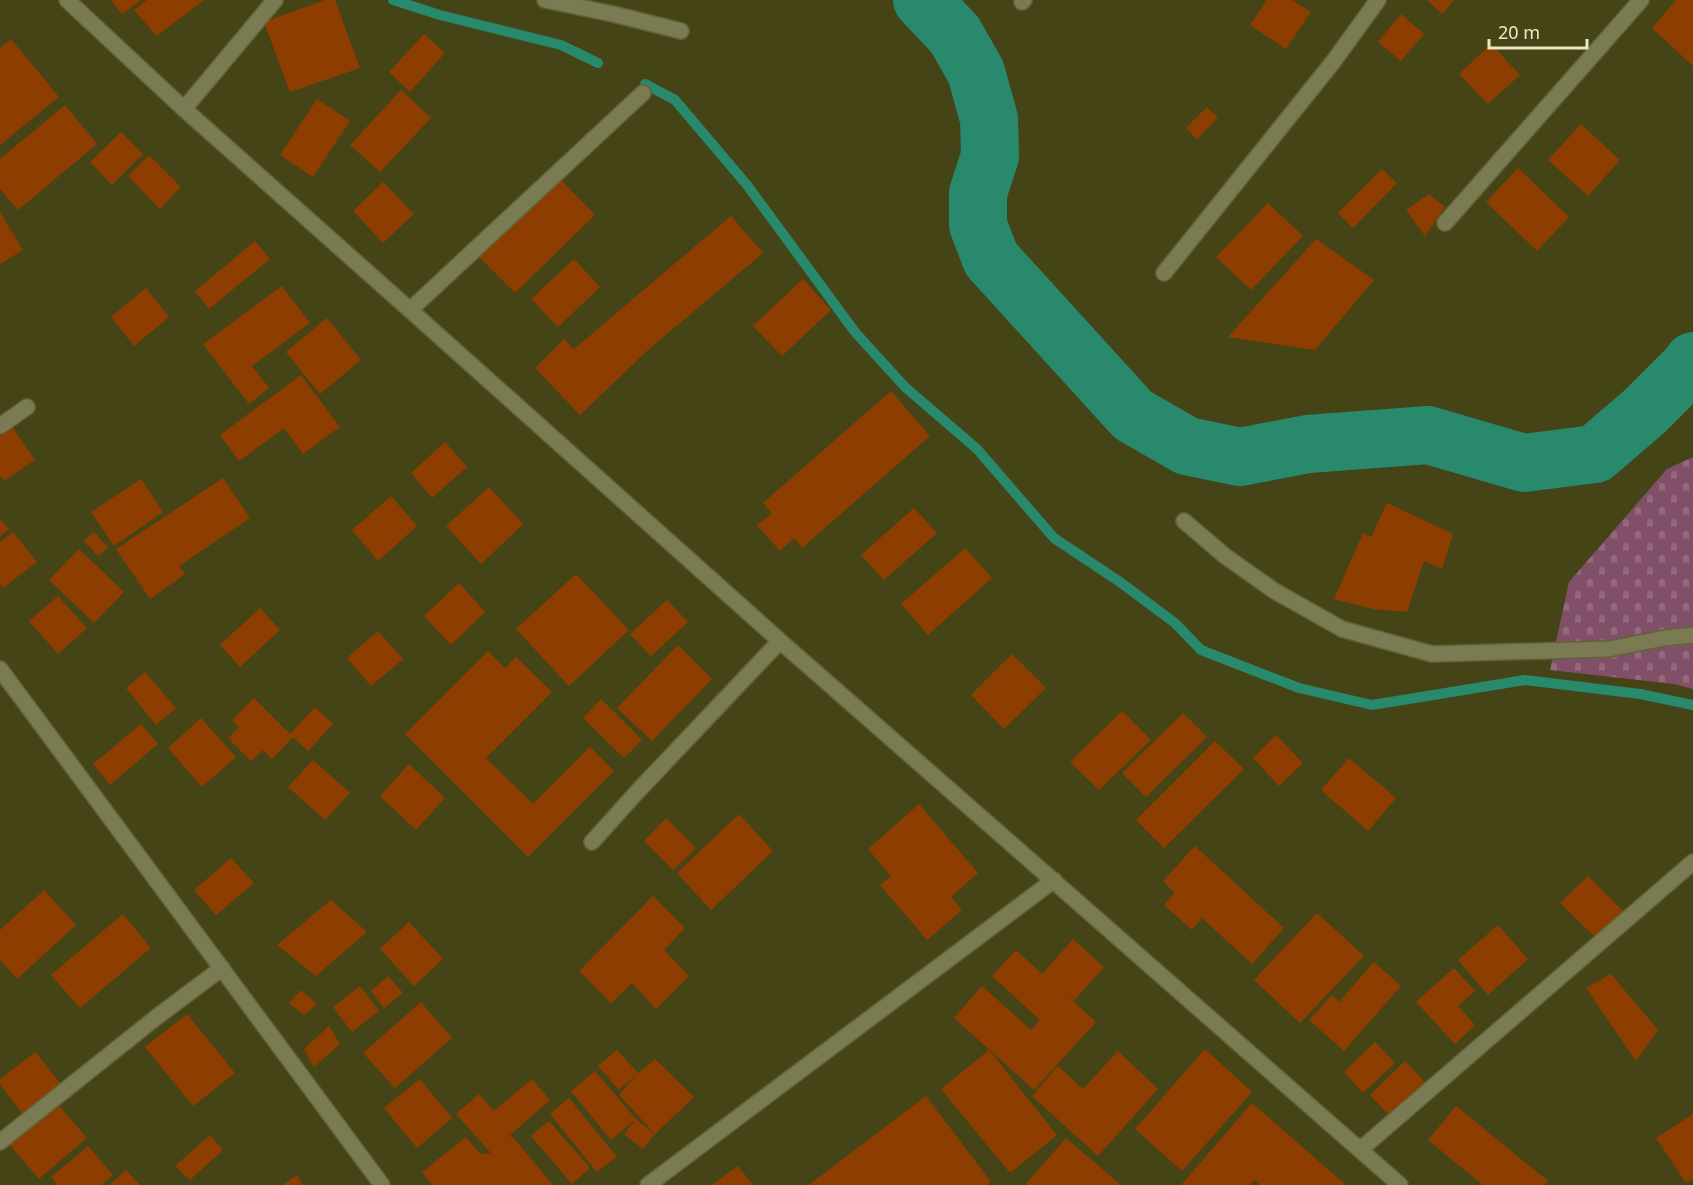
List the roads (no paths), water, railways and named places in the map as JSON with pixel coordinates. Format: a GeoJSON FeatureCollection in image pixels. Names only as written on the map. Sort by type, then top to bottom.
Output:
{"type":"FeatureCollection","features":[{"type":"Feature","properties":{"kind":"street"},"geometry":{"type":"LineString","coordinates":[[67,0],[184,109],[780,641],[1400,1185]]}},
{"type":"Feature","properties":{"kind":"street"},"geometry":{"type":"LineString","coordinates":[[184,109],[275,0]]}},
{"type":"Feature","properties":{"kind":"street"},"geometry":{"type":"LineString","coordinates":[[545,0],[681,31]]}},
{"type":"Feature","properties":{"kind":"street"},"geometry":{"type":"LineString","coordinates":[[1164,273],[1333,62],[1378,0]]}},
{"type":"Feature","properties":{"kind":"street"},"geometry":{"type":"LineString","coordinates":[[1445,223],[1641,0]]}},
{"type":"Feature","properties":{"kind":"street"},"geometry":{"type":"LineString","coordinates":[[410,310],[643,93]]}},
{"type":"Feature","properties":{"kind":"street"},"geometry":{"type":"LineString","coordinates":[[0,426],[27,407]]}},
{"type":"Feature","properties":{"kind":"street"},"geometry":{"type":"LineString","coordinates":[[1184,521],[1226,556],[1274,590],[1342,629],[1431,654],[1609,650],[1665,638],[1693,635]]}},
{"type":"Feature","properties":{"kind":"street"},"geometry":{"type":"LineString","coordinates":[[592,842],[780,641]]}},
{"type":"Feature","properties":{"kind":"street"},"geometry":{"type":"LineString","coordinates":[[0,669],[382,1185]]}},
{"type":"Feature","properties":{"kind":"street"},"geometry":{"type":"LineString","coordinates":[[1361,1149],[1693,862]]}},
{"type":"Feature","properties":{"kind":"street"},"geometry":{"type":"LineString","coordinates":[[648,1185],[1054,880]]}},
{"type":"Feature","properties":{"kind":"street"},"geometry":{"type":"LineString","coordinates":[[0,1142],[222,968]]}},
{"type":"Feature","properties":{"kind":"waterway"},"geometry":{"type":"LineString","coordinates":[[393,0],[440,15],[561,45],[598,63]]}},
{"type":"Feature","properties":{"kind":"waterway"},"geometry":{"type":"LineString","coordinates":[[922,0],[955,35],[976,72],[989,119],[990,156],[978,193],[978,225],[991,259],[1133,415],[1187,446],[1240,457],[1308,444],[1428,435],[1524,463],[1595,454],[1645,411],[1693,361]]}},
{"type":"Feature","properties":{"kind":"waterway"},"geometry":{"type":"LineString","coordinates":[[645,84],[675,100],[747,185],[855,332],[905,387],[977,449],[1054,538],[1120,582],[1175,623],[1201,650],[1299,688],[1372,705],[1525,680],[1640,694],[1693,705]]}}]}
